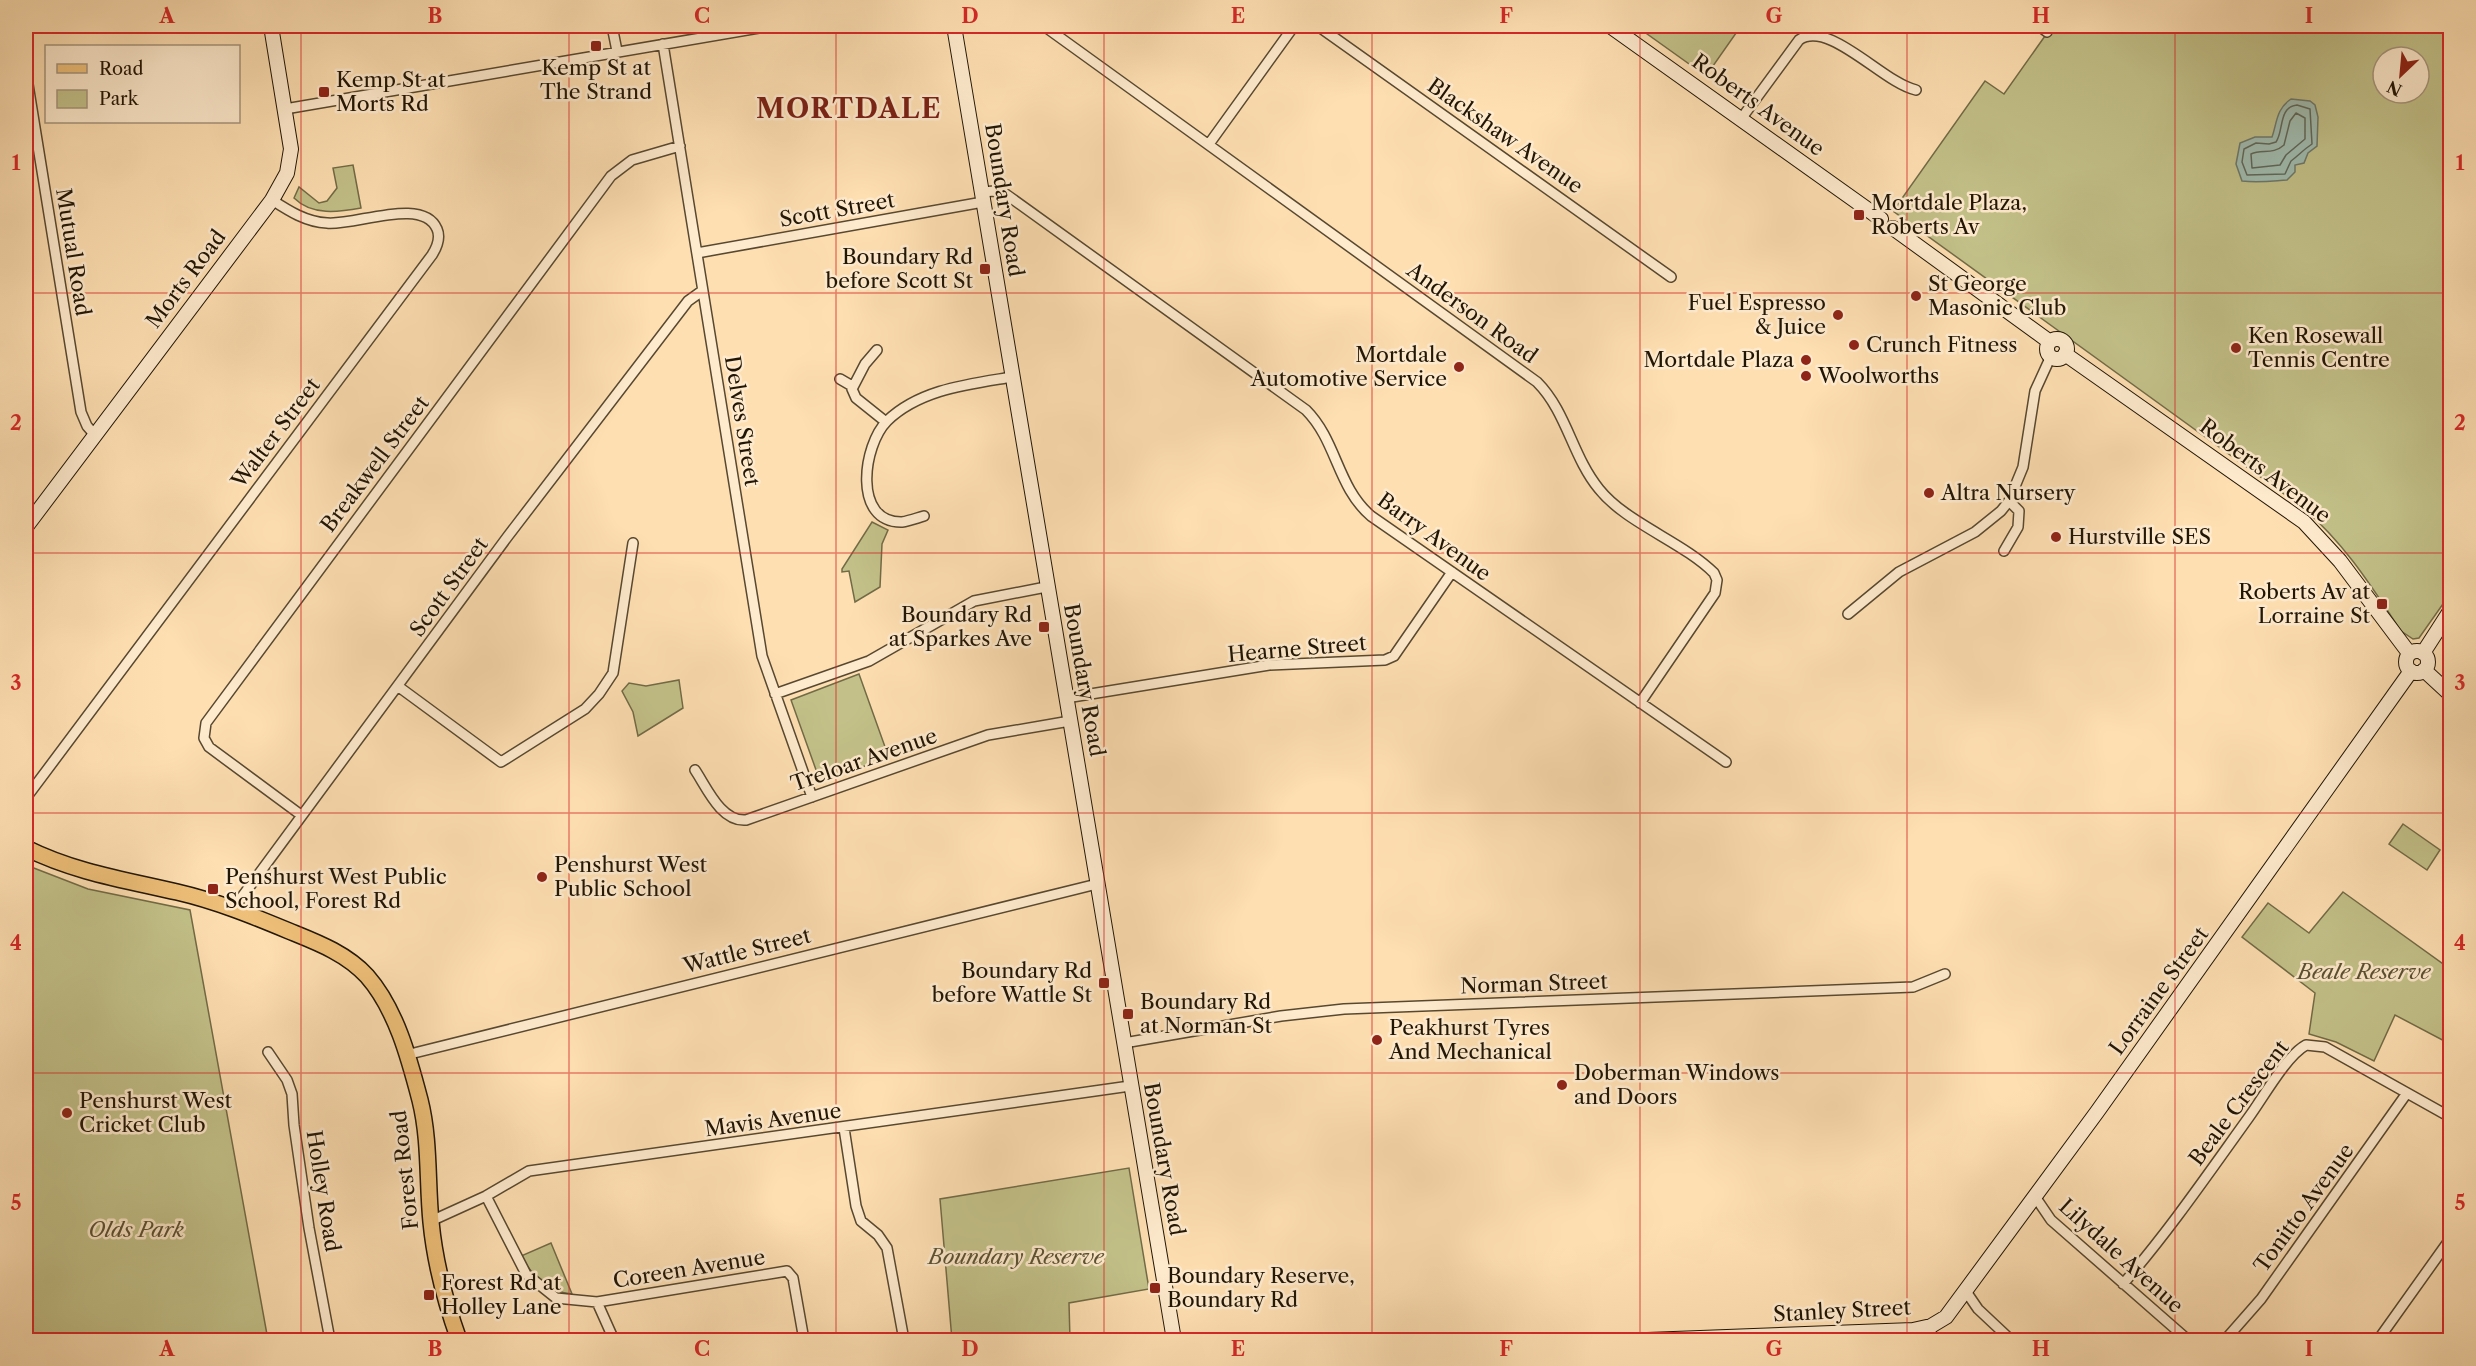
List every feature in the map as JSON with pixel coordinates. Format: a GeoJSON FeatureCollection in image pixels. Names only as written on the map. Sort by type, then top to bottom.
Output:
{"type":"FeatureCollection","features":[{"type":"Feature","properties":{"kind":"main road","name":"Forest Road"},"geometry":{"type":"LineString","coordinates":[[26,848],[80,870],[186,894],[233,909],[320,944],[352,962],[366,975],[382,997],[406,1055],[423,1116],[431,1221],[441,1287],[459,1341]]}},
{"type":"Feature","properties":{"kind":"street","name":"Morts Road"},"geometry":{"type":"LineString","coordinates":[[26,527],[272,200],[285,178],[290,160],[285,109],[271,26]]}},
{"type":"Feature","properties":{"kind":"street"},"geometry":{"type":"LineString","coordinates":[[612,26],[617,51]]}},
{"type":"Feature","properties":{"kind":"street"},"geometry":{"type":"LineString","coordinates":[[285,109],[771,26]]}},
{"type":"Feature","properties":{"kind":"street","name":"Boundary Road"},"geometry":{"type":"LineString","coordinates":[[954,26],[1046,587],[1174,1341]]}},
{"type":"Feature","properties":{"kind":"street","name":"Anderson Road"},"geometry":{"type":"LineString","coordinates":[[1044,26],[1538,382],[1559,411],[1574,450],[1599,490],[1714,573],[1718,580],[1715,593],[1640,703]]}},
{"type":"Feature","properties":{"kind":"street"},"geometry":{"type":"LineString","coordinates":[[1209,144],[1294,26]]}},
{"type":"Feature","properties":{"kind":"street","name":"Blackshaw Avenue"},"geometry":{"type":"LineString","coordinates":[[1318,26],[1671,277]]}},
{"type":"Feature","properties":{"kind":"street","name":"Roberts Avenue"},"geometry":{"type":"LineString","coordinates":[[1610,26],[1881,219],[1883,229],[1888,231],[1893,228],[2050,349],[2057,358],[2066,354],[2304,522],[2340,561],[2416,653]]}},
{"type":"Feature","properties":{"kind":"street"},"geometry":{"type":"LineString","coordinates":[[2039,26],[2047,32]]}},
{"type":"Feature","properties":{"kind":"street"},"geometry":{"type":"LineString","coordinates":[[1741,119],[1799,40],[1807,35],[1825,36],[1890,80],[1904,88],[1916,90]]}},
{"type":"Feature","properties":{"kind":"street","name":"Delves Street"},"geometry":{"type":"LineString","coordinates":[[663,44],[762,656],[812,797]]}},
{"type":"Feature","properties":{"kind":"street","name":"Mutual Road"},"geometry":{"type":"LineString","coordinates":[[26,72],[81,412],[87,426],[94,434]]}},
{"type":"Feature","properties":{"kind":"street","name":"Breakwell Street"},"geometry":{"type":"LineString","coordinates":[[301,815],[209,747],[204,738],[206,723],[611,176],[632,160],[680,146]]}},
{"type":"Feature","properties":{"kind":"street","name":"Barry Avenue"},"geometry":{"type":"LineString","coordinates":[[982,197],[994,191],[1007,195],[1306,410],[1326,435],[1345,485],[1356,502],[1379,522],[1726,762]]}},
{"type":"Feature","properties":{"kind":"street","name":"Scott Street"},"geometry":{"type":"LineString","coordinates":[[698,253],[982,197]]}},
{"type":"Feature","properties":{"kind":"street","name":"Walter Street"},"geometry":{"type":"LineString","coordinates":[[26,798],[438,244],[438,232],[434,223],[416,213],[326,223],[302,217],[272,200]]}},
{"type":"Feature","properties":{"kind":"street","name":"Scott Street"},"geometry":{"type":"LineString","coordinates":[[233,909],[301,815],[399,687],[508,536],[690,298],[702,291]]}},
{"type":"Feature","properties":{"kind":"street"},"geometry":{"type":"LineString","coordinates":[[1848,614],[1899,572],[1984,527],[2009,501],[2023,467],[2035,391],[2050,349]]}},
{"type":"Feature","properties":{"kind":"street"},"geometry":{"type":"LineString","coordinates":[[877,350],[865,364],[852,386],[855,398],[886,422]]}},
{"type":"Feature","properties":{"kind":"street"},"geometry":{"type":"LineString","coordinates":[[924,516],[896,521],[885,517],[873,505],[867,486],[866,464],[872,447],[886,422],[904,409],[935,394],[963,385],[1012,377]]}},
{"type":"Feature","properties":{"kind":"street"},"geometry":{"type":"LineString","coordinates":[[840,379],[852,386]]}},
{"type":"Feature","properties":{"kind":"street"},"geometry":{"type":"LineString","coordinates":[[2004,551],[2015,534],[2019,521],[2019,511],[2009,501]]}},
{"type":"Feature","properties":{"kind":"street"},"geometry":{"type":"LineString","coordinates":[[399,687],[501,762],[585,709],[599,694],[613,673],[633,543]]}},
{"type":"Feature","properties":{"kind":"street","name":"Hearne Street"},"geometry":{"type":"LineString","coordinates":[[1066,699],[1269,665],[1385,660],[1394,656],[1452,572]]}},
{"type":"Feature","properties":{"kind":"street"},"geometry":{"type":"LineString","coordinates":[[775,694],[869,661],[974,601],[1046,587]]}},
{"type":"Feature","properties":{"kind":"street"},"geometry":{"type":"LineString","coordinates":[[2451,611],[2406,663],[2451,694]]}},
{"type":"Feature","properties":{"kind":"street"},"geometry":{"type":"LineString","coordinates":[[2416,653],[2428,661],[2417,671]]}},
{"type":"Feature","properties":{"kind":"street","name":"Lorraine Street"},"geometry":{"type":"LineString","coordinates":[[1931,1326],[1946,1317],[2417,671]]}},
{"type":"Feature","properties":{"kind":"street","name":"Treloar Avenue"},"geometry":{"type":"LineString","coordinates":[[695,770],[725,813],[735,820],[746,820],[982,737],[1070,721]]}},
{"type":"Feature","properties":{"kind":"street","name":"Wattle Street"},"geometry":{"type":"LineString","coordinates":[[406,1055],[1097,884]]}},
{"type":"Feature","properties":{"kind":"street","name":"Norman Street"},"geometry":{"type":"LineString","coordinates":[[1124,1044],[1281,1016],[1344,1009],[1913,987],[1945,974]]}},
{"type":"Feature","properties":{"kind":"street","name":"Beale Crescent"},"geometry":{"type":"LineString","coordinates":[[2123,1284],[2175,1221],[2300,1048],[2310,1044],[2325,1047],[2451,1117]]}},
{"type":"Feature","properties":{"kind":"street","name":"Holley Road"},"geometry":{"type":"LineString","coordinates":[[268,1052],[287,1080],[292,1095],[294,1125],[309,1228],[330,1341]]}},
{"type":"Feature","properties":{"kind":"street","name":"Mavis Avenue"},"geometry":{"type":"LineString","coordinates":[[431,1221],[486,1196],[529,1171],[1130,1086]]}},
{"type":"Feature","properties":{"kind":"street","name":"Tonitto Avenue"},"geometry":{"type":"LineString","coordinates":[[2225,1341],[2261,1299],[2407,1093]]}},
{"type":"Feature","properties":{"kind":"street"},"geometry":{"type":"LineString","coordinates":[[844,1128],[856,1206],[861,1221],[878,1235],[887,1248],[904,1341]]}},
{"type":"Feature","properties":{"kind":"street","name":"Lilydale Avenue"},"geometry":{"type":"LineString","coordinates":[[2034,1195],[2046,1213],[2188,1341]]}},
{"type":"Feature","properties":{"kind":"street"},"geometry":{"type":"LineString","coordinates":[[486,1196],[526,1274],[556,1298],[597,1302],[614,1341]]}},
{"type":"Feature","properties":{"kind":"street"},"geometry":{"type":"LineString","coordinates":[[2378,1341],[2451,1239]]}},
{"type":"Feature","properties":{"kind":"street","name":"Coreen Avenue"},"geometry":{"type":"LineString","coordinates":[[597,1302],[787,1271],[793,1278],[804,1341]]}},
{"type":"Feature","properties":{"kind":"street"},"geometry":{"type":"LineString","coordinates":[[1965,1290],[1978,1309],[2011,1341]]}},
{"type":"Feature","properties":{"kind":"street"},"geometry":{"type":"LineString","coordinates":[[1931,1326],[1931,1341]]}},
{"type":"Feature","properties":{"kind":"street","name":"Stanley Street"},"geometry":{"type":"LineString","coordinates":[[1647,1341],[1905,1331],[1931,1326]]}},
{"type":"Feature","properties":{"kind":"green space"},"geometry":{"type":"Polygon","coordinates":[[[1636,26],[1741,26],[1706,76],[1636,26]]]}},
{"type":"Feature","properties":{"kind":"green space"},"geometry":{"type":"Polygon","coordinates":[[[2052,26],[2450,26],[2450,594],[2419,638],[2413,639],[2401,631],[2344,550],[2302,507],[1893,211],[1985,81],[2004,94],[2052,26]]]}},
{"type":"Feature","properties":{"kind":"green space"},"geometry":{"type":"Polygon","coordinates":[[[353,165],[361,208],[344,211],[317,210],[301,204],[294,198],[299,187],[319,203],[327,201],[337,188],[333,168],[353,165]]]}},
{"type":"Feature","properties":{"kind":"green space"},"geometry":{"type":"Polygon","coordinates":[[[872,522],[888,530],[882,544],[880,587],[855,602],[849,571],[842,572],[842,569],[872,522]]]}},
{"type":"Feature","properties":{"kind":"green space"},"geometry":{"type":"Polygon","coordinates":[[[859,674],[889,758],[820,781],[791,700],[859,674]]]}},
{"type":"Feature","properties":{"kind":"green space"},"geometry":{"type":"Polygon","coordinates":[[[679,680],[683,708],[638,736],[633,712],[622,691],[629,683],[646,686],[679,680]]]}},
{"type":"Feature","properties":{"kind":"green space"},"geometry":{"type":"Polygon","coordinates":[[[2403,824],[2440,850],[2427,870],[2389,844],[2403,824]]]}},
{"type":"Feature","properties":{"kind":"green space","name":"Olds Park"},"geometry":{"type":"Polygon","coordinates":[[[26,865],[88,889],[190,910],[268,1340],[26,1340],[26,865]]]}},
{"type":"Feature","properties":{"kind":"green space","name":"Beale Reserve"},"geometry":{"type":"Polygon","coordinates":[[[2343,892],[2450,969],[2450,1044],[2395,1015],[2374,1061],[2336,1042],[2309,1034],[2315,993],[2242,937],[2268,903],[2309,933],[2343,892]]]}},
{"type":"Feature","properties":{"kind":"green space","name":"Boundary Reserve"},"geometry":{"type":"Polygon","coordinates":[[[1129,1168],[1149,1289],[1069,1303],[1070,1340],[952,1340],[940,1199],[1129,1168]]]}},
{"type":"Feature","properties":{"kind":"green space"},"geometry":{"type":"Polygon","coordinates":[[[551,1243],[572,1294],[548,1287],[536,1277],[521,1256],[551,1243]]]}},
{"type":"Feature","properties":{"kind":"water"},"geometry":{"type":"Polygon","coordinates":[[[2291,99],[2310,101],[2315,105],[2318,117],[2317,146],[2308,153],[2304,163],[2295,165],[2295,172],[2287,180],[2242,181],[2236,164],[2240,143],[2255,137],[2272,137],[2282,107],[2291,99]]]}},
{"type":"Feature","properties":{"kind":"place","name":"Kemp St at The Strand"},"geometry":{"type":"Point","coordinates":[596,46]}},
{"type":"Feature","properties":{"kind":"place","name":"Kemp St at Morts Rd"},"geometry":{"type":"Point","coordinates":[324,92]}},
{"type":"Feature","properties":{"kind":"place","name":"Mortdale Plaza, Roberts Av"},"geometry":{"type":"Point","coordinates":[1859,215]}},
{"type":"Feature","properties":{"kind":"place","name":"Boundary Rd before Scott St"},"geometry":{"type":"Point","coordinates":[985,269]}},
{"type":"Feature","properties":{"kind":"place","name":"St George Masonic Club"},"geometry":{"type":"Point","coordinates":[1916,296]}},
{"type":"Feature","properties":{"kind":"place","name":"Fuel Espresso & Juice"},"geometry":{"type":"Point","coordinates":[1838,315]}},
{"type":"Feature","properties":{"kind":"place","name":"Crunch Fitness"},"geometry":{"type":"Point","coordinates":[1854,345]}},
{"type":"Feature","properties":{"kind":"place","name":"Ken Rosewall Tennis Centre"},"geometry":{"type":"Point","coordinates":[2236,348]}},
{"type":"Feature","properties":{"kind":"place","name":"Mortdale Plaza"},"geometry":{"type":"Point","coordinates":[1806,360]}},
{"type":"Feature","properties":{"kind":"place","name":"Mortdale Automotive Service"},"geometry":{"type":"Point","coordinates":[1459,367]}},
{"type":"Feature","properties":{"kind":"place","name":"Woolworths"},"geometry":{"type":"Point","coordinates":[1806,376]}},
{"type":"Feature","properties":{"kind":"place","name":"Altra Nursery"},"geometry":{"type":"Point","coordinates":[1929,493]}},
{"type":"Feature","properties":{"kind":"place","name":"Hurstville SES"},"geometry":{"type":"Point","coordinates":[2056,537]}},
{"type":"Feature","properties":{"kind":"place","name":"Roberts Av at Lorraine St"},"geometry":{"type":"Point","coordinates":[2382,604]}},
{"type":"Feature","properties":{"kind":"place","name":"Boundary Rd at Sparkes Ave"},"geometry":{"type":"Point","coordinates":[1044,627]}},
{"type":"Feature","properties":{"kind":"place","name":"Penshurst West Public School"},"geometry":{"type":"Point","coordinates":[542,877]}},
{"type":"Feature","properties":{"kind":"place","name":"Penshurst West Public School, Forest Rd"},"geometry":{"type":"Point","coordinates":[213,889]}},
{"type":"Feature","properties":{"kind":"place","name":"Boundary Rd before Wattle St"},"geometry":{"type":"Point","coordinates":[1104,983]}},
{"type":"Feature","properties":{"kind":"place","name":"Boundary Rd at Norman St"},"geometry":{"type":"Point","coordinates":[1128,1014]}},
{"type":"Feature","properties":{"kind":"place","name":"Peakhurst Tyres And Mechanical"},"geometry":{"type":"Point","coordinates":[1377,1040]}},
{"type":"Feature","properties":{"kind":"place","name":"Doberman Windows and Doors"},"geometry":{"type":"Point","coordinates":[1562,1085]}},
{"type":"Feature","properties":{"kind":"place","name":"Penshurst West Cricket Club"},"geometry":{"type":"Point","coordinates":[67,1113]}},
{"type":"Feature","properties":{"kind":"place","name":"Boundary Reserve, Boundary Rd"},"geometry":{"type":"Point","coordinates":[1155,1288]}},
{"type":"Feature","properties":{"kind":"place","name":"Forest Rd at Holley Lane"},"geometry":{"type":"Point","coordinates":[429,1295]}},
{"type":"Feature","properties":{"kind":"district","name":"MORTDALE"},"geometry":{"type":"Point","coordinates":[849,109]}}]}
